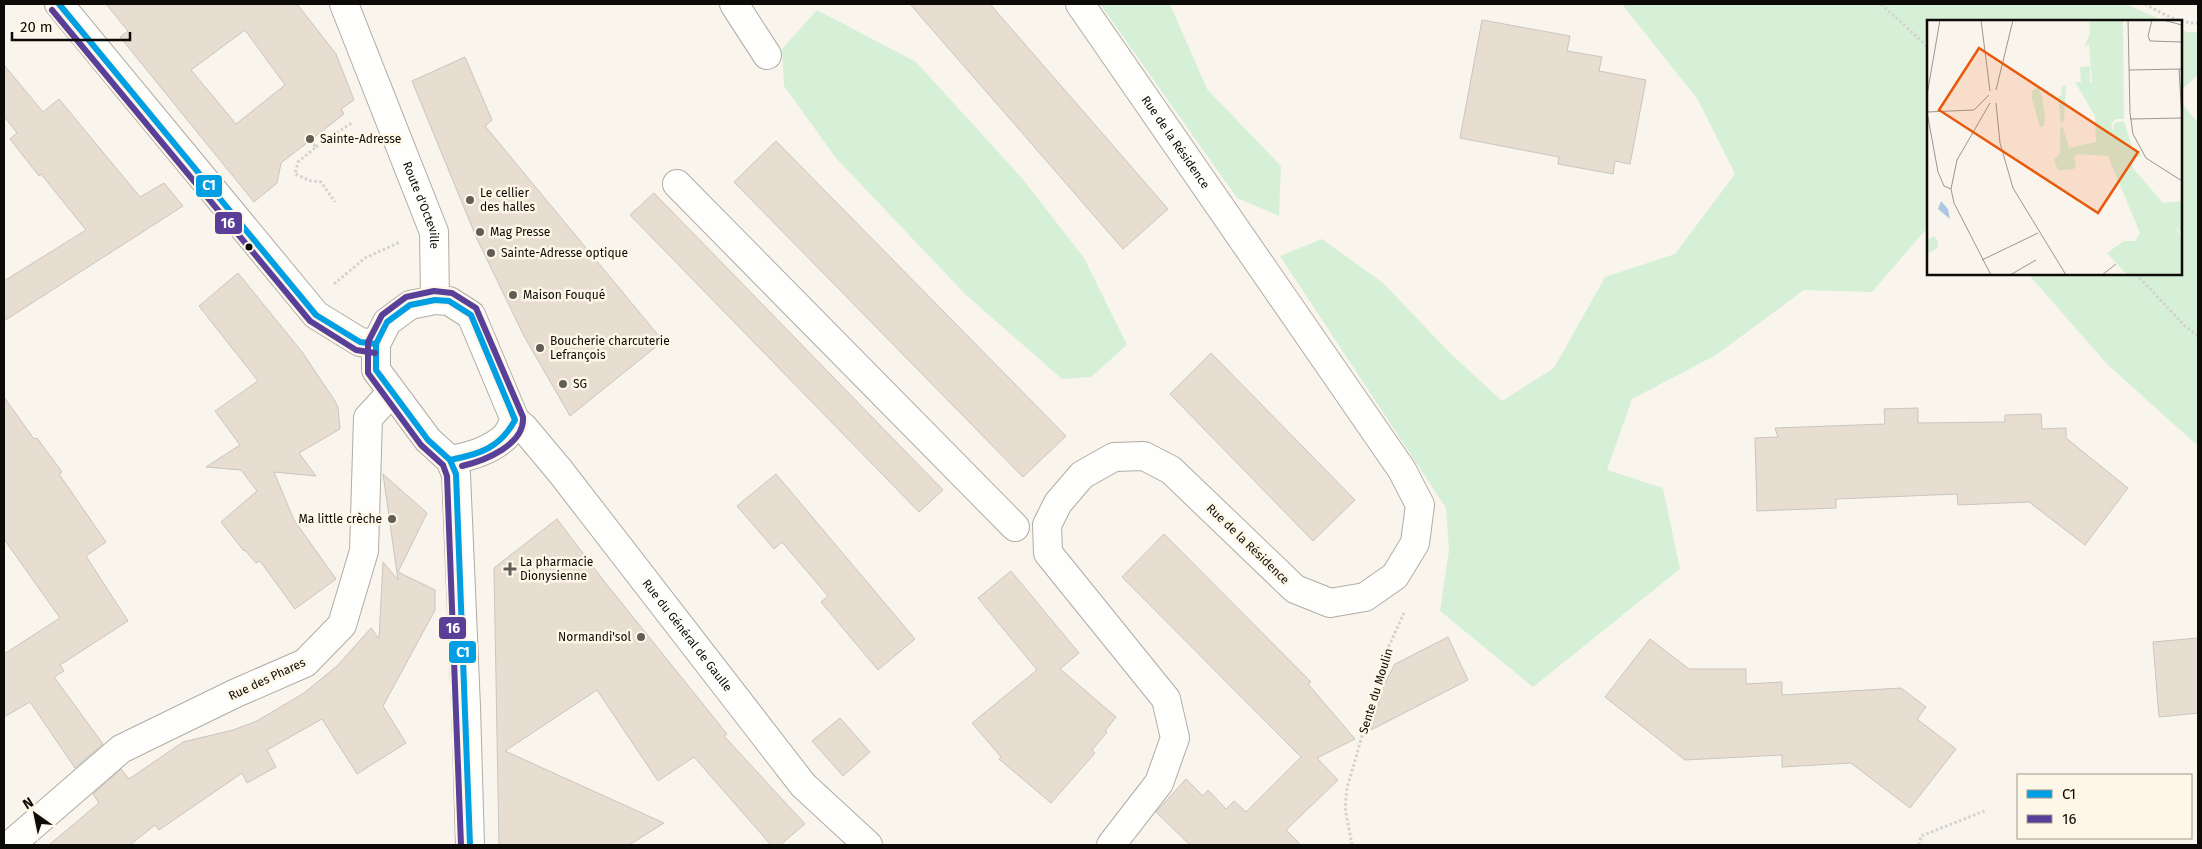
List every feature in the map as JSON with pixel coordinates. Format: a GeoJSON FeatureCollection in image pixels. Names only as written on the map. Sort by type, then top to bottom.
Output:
{"type":"FeatureCollection","features":[{"type":"Feature","properties":{"kind":"main road"},"geometry":{"type":"LineString","coordinates":[[59,4],[316,316],[360,342],[376,344]]}},
{"type":"Feature","properties":{"kind":"main road","name":"Route d'Octeville"},"geometry":{"type":"LineString","coordinates":[[344,4],[434,232],[435,300]]}},
{"type":"Feature","properties":{"kind":"main road"},"geometry":{"type":"LineString","coordinates":[[734,4],[767,54]]}},
{"type":"Feature","properties":{"kind":"main road","name":"Rue de la Résidence"},"geometry":{"type":"LineString","coordinates":[[1080,4],[1402,470],[1420,505],[1415,543],[1395,576],[1365,597],[1330,603],[1294,589],[1171,470],[1144,456],[1114,457],[1082,475],[1058,502],[1047,525],[1048,554],[1166,699],[1175,738],[1159,782],[1111,845]]}},
{"type":"Feature","properties":{"kind":"main road"},"geometry":{"type":"LineString","coordinates":[[677,184],[1015,527]]}},
{"type":"Feature","properties":{"kind":"main road"},"geometry":{"type":"LineString","coordinates":[[450,460],[465,458],[489,448],[506,437],[515,420],[471,316],[449,301],[435,300],[410,306],[388,322],[376,344],[376,370],[391,393],[428,440],[450,460],[456,474],[470,845]]}},
{"type":"Feature","properties":{"kind":"main road","name":"Rue des Phares"},"geometry":{"type":"LineString","coordinates":[[10,845],[121,749],[236,693],[305,663],[342,625],[364,551],[368,418],[391,393]]}},
{"type":"Feature","properties":{"kind":"main road","name":"Rue du Général de Gaulle"},"geometry":{"type":"LineString","coordinates":[[515,420],[560,470],[803,785],[868,845]]}},
{"type":"Feature","properties":{"kind":"path"},"geometry":{"type":"LineString","coordinates":[[1881,4],[1927,46]]}},
{"type":"Feature","properties":{"kind":"path"},"geometry":{"type":"LineString","coordinates":[[2145,4],[2163,14],[2198,23]]}},
{"type":"Feature","properties":{"kind":"path"},"geometry":{"type":"LineString","coordinates":[[335,202],[321,182],[311,181],[295,174],[298,162],[349,123],[357,121]]}},
{"type":"Feature","properties":{"kind":"path"},"geometry":{"type":"LineString","coordinates":[[310,141],[316,147]]}},
{"type":"Feature","properties":{"kind":"path"},"geometry":{"type":"LineString","coordinates":[[316,316],[332,286],[365,258],[402,241],[434,232]]}},
{"type":"Feature","properties":{"kind":"path"},"geometry":{"type":"LineString","coordinates":[[2137,275],[2185,326],[2198,336]]}},
{"type":"Feature","properties":{"kind":"path","name":"Sente du Moulin"},"geometry":{"type":"LineString","coordinates":[[1352,845],[1346,808],[1347,788],[1387,650],[1407,606]]}},
{"type":"Feature","properties":{"kind":"path"},"geometry":{"type":"LineString","coordinates":[[1919,845],[1920,836],[1987,810]]}},
{"type":"Feature","properties":{"kind":"green space"},"geometry":{"type":"Polygon","coordinates":[[[1100,4],[1170,4],[1207,89],[1281,166],[1279,216],[1237,198],[1100,4]]]}},
{"type":"Feature","properties":{"kind":"green space"},"geometry":{"type":"Polygon","coordinates":[[[1622,4],[2126,4],[2162,20],[1927,20],[1927,228],[1872,292],[1804,290],[1716,355],[1632,399],[1607,470],[1663,488],[1680,569],[1533,687],[1440,611],[1449,550],[1446,508],[1280,256],[1322,239],[1383,283],[1450,353],[1502,401],[1554,368],[1605,277],[1675,254],[1735,174],[1698,100],[1622,4]]]}},
{"type":"Feature","properties":{"kind":"green space"},"geometry":{"type":"Polygon","coordinates":[[[817,10],[916,62],[1021,177],[1084,258],[1127,345],[1091,377],[1062,379],[966,295],[836,158],[784,86],[782,49],[817,10]]]}},
{"type":"Feature","properties":{"kind":"green space"},"geometry":{"type":"Polygon","coordinates":[[[2182,30],[2187,32],[2198,32],[2198,75],[2182,89],[2182,30]]]}},
{"type":"Feature","properties":{"kind":"green space"},"geometry":{"type":"Polygon","coordinates":[[[2182,103],[2198,123],[2198,446],[2108,365],[2029,275],[2182,275],[2182,103]]]}},
{"type":"Feature","properties":{"kind":"building"},"geometry":{"type":"Polygon","coordinates":[[[106,4],[297,4],[336,54],[354,100],[341,109],[344,114],[281,163],[277,183],[254,202],[120,37],[128,31],[106,4]],[[245,30],[191,70],[236,124],[285,85],[245,30]]]}},
{"type":"Feature","properties":{"kind":"building"},"geometry":{"type":"Polygon","coordinates":[[[910,4],[990,4],[1168,209],[1123,249],[910,4]]]}},
{"type":"Feature","properties":{"kind":"building"},"geometry":{"type":"Polygon","coordinates":[[[1482,20],[1570,36],[1567,51],[1602,57],[1599,71],[1646,80],[1630,164],[1615,161],[1613,174],[1558,164],[1559,157],[1460,138],[1482,20]]]}},
{"type":"Feature","properties":{"kind":"building"},"geometry":{"type":"Polygon","coordinates":[[[465,57],[492,120],[485,126],[663,341],[570,416],[524,336],[477,239],[412,81],[465,57]]]}},
{"type":"Feature","properties":{"kind":"building"},"geometry":{"type":"Polygon","coordinates":[[[4,65],[43,112],[59,99],[140,197],[164,183],[183,206],[4,321],[4,281],[86,230],[10,139],[17,133],[4,116],[4,65]]]}},
{"type":"Feature","properties":{"kind":"building"},"geometry":{"type":"Polygon","coordinates":[[[776,141],[1066,436],[1023,477],[734,182],[776,141]]]}},
{"type":"Feature","properties":{"kind":"building"},"geometry":{"type":"Polygon","coordinates":[[[654,193],[943,490],[919,512],[630,215],[654,193]]]}},
{"type":"Feature","properties":{"kind":"building"},"geometry":{"type":"Polygon","coordinates":[[[238,273],[302,352],[338,408],[340,429],[299,453],[316,476],[274,472],[294,520],[336,579],[295,609],[260,561],[256,563],[244,551],[221,522],[257,491],[241,470],[206,467],[240,445],[215,411],[258,381],[199,306],[238,273]]]}},
{"type":"Feature","properties":{"kind":"building"},"geometry":{"type":"Polygon","coordinates":[[[1211,353],[1355,500],[1313,541],[1170,394],[1211,353]]]}},
{"type":"Feature","properties":{"kind":"building"},"geometry":{"type":"Polygon","coordinates":[[[4,397],[34,439],[37,438],[62,472],[59,474],[106,542],[86,556],[128,621],[60,665],[64,671],[54,677],[103,744],[75,768],[30,702],[4,717],[4,654],[60,618],[4,539],[4,397]]]}},
{"type":"Feature","properties":{"kind":"building"},"geometry":{"type":"Polygon","coordinates":[[[1918,408],[1918,423],[2005,422],[2005,415],[2041,414],[2042,429],[2066,428],[2066,438],[2128,488],[2085,545],[2029,502],[1958,505],[1957,494],[1836,499],[1836,508],[1757,511],[1755,438],[1778,437],[1775,428],[1885,424],[1884,409],[1918,408]]]}},
{"type":"Feature","properties":{"kind":"building"},"geometry":{"type":"Polygon","coordinates":[[[383,474],[427,513],[398,572],[435,590],[435,610],[383,706],[406,743],[357,774],[322,719],[267,750],[276,767],[247,783],[242,773],[159,830],[155,825],[130,845],[49,845],[99,803],[93,794],[121,769],[129,779],[183,742],[233,730],[257,721],[304,693],[337,666],[371,628],[379,639],[383,562],[398,580],[383,474]]]}},
{"type":"Feature","properties":{"kind":"building"},"geometry":{"type":"Polygon","coordinates":[[[776,474],[915,639],[878,670],[821,602],[828,596],[782,542],[774,549],[737,506],[776,474]]]}},
{"type":"Feature","properties":{"kind":"building"},"geometry":{"type":"Polygon","coordinates":[[[557,519],[604,581],[727,734],[724,736],[805,824],[780,845],[771,845],[694,757],[658,781],[597,690],[505,751],[664,823],[629,845],[499,845],[494,568],[557,519]]]}},
{"type":"Feature","properties":{"kind":"building"},"geometry":{"type":"Polygon","coordinates":[[[1164,534],[1311,682],[1308,684],[1355,739],[1317,758],[1338,780],[1286,830],[1301,845],[1190,845],[1156,812],[1186,779],[1203,796],[1208,790],[1226,809],[1234,801],[1246,812],[1301,757],[1122,577],[1164,534]]]}},
{"type":"Feature","properties":{"kind":"building"},"geometry":{"type":"Polygon","coordinates":[[[1011,571],[1079,653],[1060,669],[1116,717],[1105,731],[1107,732],[1092,750],[1095,753],[1051,803],[999,759],[1001,757],[972,723],[1037,670],[978,598],[1011,571]]]}},
{"type":"Feature","properties":{"kind":"building"},"geometry":{"type":"Polygon","coordinates":[[[1448,637],[1468,680],[1371,730],[1384,685],[1395,664],[1448,637]]]}},
{"type":"Feature","properties":{"kind":"building"},"geometry":{"type":"Polygon","coordinates":[[[2198,638],[2198,713],[2159,717],[2153,642],[2198,638]]]}},
{"type":"Feature","properties":{"kind":"building"},"geometry":{"type":"Polygon","coordinates":[[[1650,639],[1689,669],[1746,669],[1746,684],[1782,682],[1782,695],[1901,688],[1926,707],[1917,719],[1956,749],[1910,808],[1851,763],[1782,767],[1782,755],[1685,760],[1605,697],[1650,639]]]}},
{"type":"Feature","properties":{"kind":"building"},"geometry":{"type":"Polygon","coordinates":[[[840,718],[870,752],[843,776],[812,741],[840,718]]]}},
{"type":"Feature","properties":{"kind":"transit line","name":"C1"},"geometry":{"type":"LineString","coordinates":[[59,4],[316,315],[360,342],[376,344]]}},
{"type":"Feature","properties":{"kind":"transit line","name":"16"},"geometry":{"type":"LineString","coordinates":[[52,10],[310,321],[356,350],[375,353]]}},
{"type":"Feature","properties":{"kind":"transit line","name":"16"},"geometry":{"type":"LineString","coordinates":[[461,845],[447,476],[443,465],[421,445],[368,373],[368,342],[382,315],[406,297],[434,291],[452,293],[476,308],[523,417],[522,427],[517,436],[502,450],[462,466]]}},
{"type":"Feature","properties":{"kind":"transit line","name":"C1"},"geometry":{"type":"LineString","coordinates":[[435,300],[449,301],[471,315],[515,420],[503,437],[488,448],[471,455],[450,460],[428,440],[376,370],[376,344],[387,322],[410,305],[435,300]]}},
{"type":"Feature","properties":{"kind":"transit line","name":"C1"},"geometry":{"type":"LineString","coordinates":[[450,460],[456,474],[470,845]]}},
{"type":"Feature","properties":{"kind":"place","name":"Sainte-Adresse"},"geometry":{"type":"Point","coordinates":[310,139]}},
{"type":"Feature","properties":{"kind":"place","name":"Le cellier des halles"},"geometry":{"type":"Point","coordinates":[470,200]}},
{"type":"Feature","properties":{"kind":"place","name":"Mag Presse"},"geometry":{"type":"Point","coordinates":[480,232]}},
{"type":"Feature","properties":{"kind":"place","name":"Sainte-Adresse optique"},"geometry":{"type":"Point","coordinates":[491,253]}},
{"type":"Feature","properties":{"kind":"place","name":"Maison Fouqué"},"geometry":{"type":"Point","coordinates":[513,295]}},
{"type":"Feature","properties":{"kind":"place","name":"Boucherie charcuterie Lefrançois"},"geometry":{"type":"Point","coordinates":[540,348]}},
{"type":"Feature","properties":{"kind":"place","name":"SG"},"geometry":{"type":"Point","coordinates":[563,384]}},
{"type":"Feature","properties":{"kind":"place","name":"Ma little crèche"},"geometry":{"type":"Point","coordinates":[392,519]}},
{"type":"Feature","properties":{"kind":"place","name":"La pharmacie Dionysienne"},"geometry":{"type":"Point","coordinates":[510,569]}},
{"type":"Feature","properties":{"kind":"place","name":"Normandi'sol"},"geometry":{"type":"Point","coordinates":[641,637]}}]}
